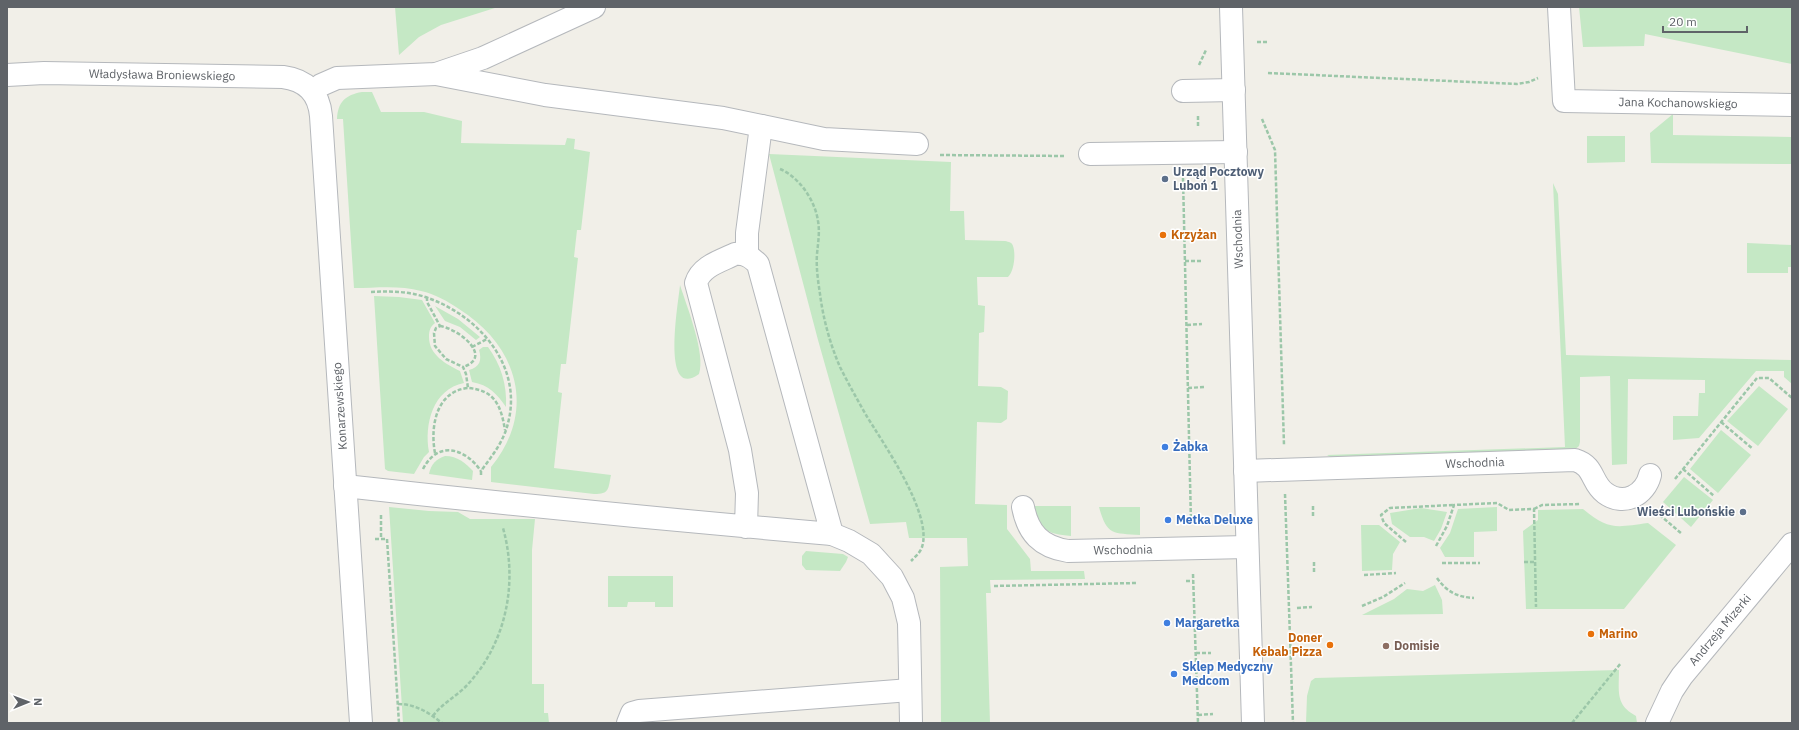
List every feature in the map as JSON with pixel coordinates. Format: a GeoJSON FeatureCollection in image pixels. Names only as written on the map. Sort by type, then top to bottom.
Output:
{"type":"FeatureCollection","features":[{"type":"Feature","properties":{"kind":"street"},"geometry":{"type":"LineString","coordinates":[[314,92],[321,85],[337,78],[396,77],[436,74],[482,58],[594,7]]}},
{"type":"Feature","properties":{"kind":"street","name":"Wschodnia"},"geometry":{"type":"LineString","coordinates":[[1231,7],[1253,723]]}},
{"type":"Feature","properties":{"kind":"street","name":"Jana Kochanowskiego"},"geometry":{"type":"LineString","coordinates":[[1559,7],[1564,101],[1792,105]]}},
{"type":"Feature","properties":{"kind":"street","name":"Władysława Broniewskiego"},"geometry":{"type":"LineString","coordinates":[[7,75],[44,73],[283,77],[301,81],[314,92]]}},
{"type":"Feature","properties":{"kind":"street"},"geometry":{"type":"LineString","coordinates":[[436,74],[545,95],[723,118],[824,139],[917,144]]}},
{"type":"Feature","properties":{"kind":"street"},"geometry":{"type":"LineString","coordinates":[[1184,91],[1234,90]]}},
{"type":"Feature","properties":{"kind":"street","name":"Konarzewskiego"},"geometry":{"type":"LineString","coordinates":[[314,92],[320,106],[321,116],[361,723]]}},
{"type":"Feature","properties":{"kind":"street"},"geometry":{"type":"LineString","coordinates":[[747,255],[746,233],[762,126]]}},
{"type":"Feature","properties":{"kind":"street"},"geometry":{"type":"LineString","coordinates":[[1080,155],[1236,152]]}},
{"type":"Feature","properties":{"kind":"street"},"geometry":{"type":"LineString","coordinates":[[746,527],[747,493],[740,450],[696,283],[698,275],[704,270],[735,254],[747,255],[758,264],[832,534]]}},
{"type":"Feature","properties":{"kind":"street","name":"Wschodnia"},"geometry":{"type":"LineString","coordinates":[[1245,471],[1575,460],[1585,464],[1589,468],[1596,482],[1605,493],[1619,499],[1627,500],[1633,498],[1644,490],[1650,475]]}},
{"type":"Feature","properties":{"kind":"street"},"geometry":{"type":"LineString","coordinates":[[345,486],[501,503],[832,534],[849,541],[871,554],[892,577],[903,598],[909,623],[911,723]]}},
{"type":"Feature","properties":{"kind":"street","name":"Wschodnia"},"geometry":{"type":"LineString","coordinates":[[1022,507],[1025,519],[1031,530],[1044,542],[1058,549],[1068,551],[1247,547]]}},
{"type":"Feature","properties":{"kind":"street","name":"Andrzeja Mizerki"},"geometry":{"type":"LineString","coordinates":[[1657,723],[1672,691],[1685,672],[1792,544]]}},
{"type":"Feature","properties":{"kind":"street"},"geometry":{"type":"LineString","coordinates":[[628,723],[632,714],[639,711],[910,690]]}},
{"type":"Feature","properties":{"kind":"path"},"geometry":{"type":"LineString","coordinates":[[1257,36],[1258,50]]}},
{"type":"Feature","properties":{"kind":"path"},"geometry":{"type":"LineString","coordinates":[[1268,73],[1518,84],[1529,82],[1538,78],[1541,73]]}},
{"type":"Feature","properties":{"kind":"path"},"geometry":{"type":"LineString","coordinates":[[1261,118],[1275,150],[1293,723]]}},
{"type":"Feature","properties":{"kind":"path"},"geometry":{"type":"LineString","coordinates":[[953,156],[1080,155]]}},
{"type":"Feature","properties":{"kind":"path"},"geometry":{"type":"LineString","coordinates":[[757,167],[779,169],[789,173],[801,186],[817,213],[819,222],[817,256],[820,294],[828,329],[838,361],[855,396],[902,473],[918,513],[923,538],[922,546],[918,554],[892,577]]}},
{"type":"Feature","properties":{"kind":"path"},"geometry":{"type":"LineString","coordinates":[[1183,173],[1189,451],[1198,723]]}},
{"type":"Feature","properties":{"kind":"path"},"geometry":{"type":"LineString","coordinates":[[1185,262],[1201,261]]}},
{"type":"Feature","properties":{"kind":"path"},"geometry":{"type":"LineString","coordinates":[[371,292],[406,292],[427,297],[439,302],[466,319],[487,339],[501,358],[509,381],[511,404],[510,416],[505,431],[496,449],[481,471],[481,478]]}},
{"type":"Feature","properties":{"kind":"path"},"geometry":{"type":"LineString","coordinates":[[427,297],[427,302],[440,326],[459,333],[466,338],[472,347],[474,360],[472,363],[463,367]]}},
{"type":"Feature","properties":{"kind":"path"},"geometry":{"type":"LineString","coordinates":[[1187,325],[1202,324]]}},
{"type":"Feature","properties":{"kind":"path"},"geometry":{"type":"LineString","coordinates":[[440,326],[436,328],[434,332],[435,346],[446,359],[463,367],[466,374],[468,388]]}},
{"type":"Feature","properties":{"kind":"path"},"geometry":{"type":"LineString","coordinates":[[472,347],[487,339]]}},
{"type":"Feature","properties":{"kind":"path"},"geometry":{"type":"LineString","coordinates":[[1757,378],[1769,378],[1792,398]]}},
{"type":"Feature","properties":{"kind":"path"},"geometry":{"type":"LineString","coordinates":[[1188,388],[1204,387]]}},
{"type":"Feature","properties":{"kind":"path"},"geometry":{"type":"LineString","coordinates":[[435,453],[433,430],[438,410],[447,396],[461,389],[468,388],[482,390],[494,398],[503,414],[505,431]]}},
{"type":"Feature","properties":{"kind":"path"},"geometry":{"type":"LineString","coordinates":[[1721,422],[1753,449]]}},
{"type":"Feature","properties":{"kind":"path"},"geometry":{"type":"LineString","coordinates":[[1189,451],[1206,450]]}},
{"type":"Feature","properties":{"kind":"path"},"geometry":{"type":"LineString","coordinates":[[422,474],[426,463],[435,453],[440,451],[455,451],[471,460],[481,471]]}},
{"type":"Feature","properties":{"kind":"path"},"geometry":{"type":"LineString","coordinates":[[1683,469],[1714,496]]}},
{"type":"Feature","properties":{"kind":"path"},"geometry":{"type":"LineString","coordinates":[[433,716],[441,707],[462,691],[476,676],[494,646],[503,623],[508,598],[510,557],[500,513],[501,503]]}},
{"type":"Feature","properties":{"kind":"path"},"geometry":{"type":"LineString","coordinates":[[1406,542],[1384,523],[1382,515],[1390,508],[1497,504],[1509,510],[1534,508],[1536,607]]}},
{"type":"Feature","properties":{"kind":"path"},"geometry":{"type":"LineString","coordinates":[[1436,546],[1447,526],[1454,505]]}},
{"type":"Feature","properties":{"kind":"path"},"geometry":{"type":"LineString","coordinates":[[1313,506],[1313,518]]}},
{"type":"Feature","properties":{"kind":"path"},"geometry":{"type":"LineString","coordinates":[[1652,508],[1682,534]]}},
{"type":"Feature","properties":{"kind":"path"},"geometry":{"type":"LineString","coordinates":[[381,511],[381,539]]}},
{"type":"Feature","properties":{"kind":"path"},"geometry":{"type":"LineString","coordinates":[[370,540],[388,538],[399,723]]}},
{"type":"Feature","properties":{"kind":"path"},"geometry":{"type":"LineString","coordinates":[[1314,562],[1314,574]]}},
{"type":"Feature","properties":{"kind":"path"},"geometry":{"type":"LineString","coordinates":[[1524,562],[1534,562]]}},
{"type":"Feature","properties":{"kind":"path"},"geometry":{"type":"LineString","coordinates":[[1442,563],[1480,563]]}},
{"type":"Feature","properties":{"kind":"path"},"geometry":{"type":"LineString","coordinates":[[1364,575],[1396,573]]}},
{"type":"Feature","properties":{"kind":"path"},"geometry":{"type":"LineString","coordinates":[[1437,578],[1450,593],[1474,598]]}},
{"type":"Feature","properties":{"kind":"path"},"geometry":{"type":"LineString","coordinates":[[1186,581],[1193,581]]}},
{"type":"Feature","properties":{"kind":"path"},"geometry":{"type":"LineString","coordinates":[[994,586],[1136,583]]}},
{"type":"Feature","properties":{"kind":"path"},"geometry":{"type":"LineString","coordinates":[[1362,606],[1383,597],[1405,583]]}},
{"type":"Feature","properties":{"kind":"path"},"geometry":{"type":"LineString","coordinates":[[1297,608],[1312,607]]}},
{"type":"Feature","properties":{"kind":"path"},"geometry":{"type":"LineString","coordinates":[[1196,653],[1211,653]]}},
{"type":"Feature","properties":{"kind":"path"},"geometry":{"type":"LineString","coordinates":[[1572,723],[1621,663]]}},
{"type":"Feature","properties":{"kind":"path"},"geometry":{"type":"LineString","coordinates":[[398,704],[412,705],[433,716],[442,723]]}},
{"type":"Feature","properties":{"kind":"path"},"geometry":{"type":"LineString","coordinates":[[1198,715],[1213,714]]}},
{"type":"Feature","properties":{"kind":"green space"},"geometry":{"type":"Polygon","coordinates":[[[395,7],[498,7],[441,25],[419,37],[399,55],[395,7]]]}},
{"type":"Feature","properties":{"kind":"green space"},"geometry":{"type":"Polygon","coordinates":[[[1579,7],[1792,7],[1792,64],[1645,34],[1644,46],[1583,47],[1579,7]]]}},
{"type":"Feature","properties":{"kind":"green space"},"geometry":{"type":"Polygon","coordinates":[[[362,92],[372,92],[381,112],[424,112],[462,121],[461,143],[565,145],[567,138],[575,139],[574,149],[590,152],[581,230],[577,230],[574,257],[578,258],[566,364],[561,364],[558,392],[562,393],[554,468],[611,475],[609,487],[606,492],[594,494],[491,482],[491,467],[505,446],[514,424],[517,402],[514,381],[507,360],[495,341],[479,324],[459,309],[426,292],[413,289],[388,287],[354,288],[343,119],[337,119],[339,108],[344,100],[351,95],[362,92]]]}},
{"type":"Feature","properties":{"kind":"green space"},"geometry":{"type":"Polygon","coordinates":[[[1673,114],[1673,135],[1792,137],[1792,164],[1651,163],[1650,133],[1673,114]]]}},
{"type":"Feature","properties":{"kind":"green space"},"geometry":{"type":"Polygon","coordinates":[[[1587,136],[1625,136],[1625,162],[1587,163],[1587,136]]]}},
{"type":"Feature","properties":{"kind":"green space"},"geometry":{"type":"Polygon","coordinates":[[[769,154],[951,162],[950,211],[964,211],[965,240],[1005,241],[1010,242],[1013,245],[1014,263],[1012,271],[1008,277],[977,277],[978,305],[985,306],[984,332],[979,333],[978,386],[1001,387],[1008,391],[1007,419],[1001,423],[977,422],[975,504],[1007,505],[1007,529],[1030,559],[1031,571],[1084,571],[1085,579],[990,580],[991,593],[986,593],[990,723],[941,723],[940,567],[968,566],[967,538],[909,538],[906,522],[870,524],[818,340],[769,154]]]}},
{"type":"Feature","properties":{"kind":"green space"},"geometry":{"type":"Polygon","coordinates":[[[1553,183],[1558,194],[1566,355],[1792,360],[1792,384],[1784,377],[1784,371],[1756,371],[1699,438],[1673,440],[1673,416],[1698,416],[1699,393],[1705,393],[1705,380],[1628,379],[1627,464],[1612,465],[1610,376],[1580,377],[1580,442],[1579,446],[1572,452],[1332,458],[1327,455],[1565,447],[1553,183]]]}},
{"type":"Feature","properties":{"kind":"green space"},"geometry":{"type":"Polygon","coordinates":[[[1747,243],[1792,245],[1792,267],[1788,267],[1788,273],[1747,273],[1747,243]]]}},
{"type":"Feature","properties":{"kind":"green space"},"geometry":{"type":"Polygon","coordinates":[[[680,285],[695,330],[700,355],[699,374],[687,379],[679,374],[674,345],[680,285]]]}},
{"type":"Feature","properties":{"kind":"green space"},"geometry":{"type":"Polygon","coordinates":[[[374,296],[422,300],[435,323],[429,333],[432,349],[444,362],[460,371],[464,383],[445,392],[433,409],[428,430],[429,452],[424,457],[414,474],[388,471],[385,469],[374,296]]]}},
{"type":"Feature","properties":{"kind":"green space"},"geometry":{"type":"Polygon","coordinates":[[[435,306],[458,319],[480,337],[476,340],[460,327],[445,321],[435,306]]]}},
{"type":"Feature","properties":{"kind":"green space"},"geometry":{"type":"Polygon","coordinates":[[[483,347],[488,347],[500,368],[504,383],[506,407],[488,388],[472,382],[469,370],[478,365],[480,360],[479,350],[483,347]]]}},
{"type":"Feature","properties":{"kind":"green space"},"geometry":{"type":"Polygon","coordinates":[[[1759,386],[1788,409],[1758,446],[1727,421],[1759,386]]]}},
{"type":"Feature","properties":{"kind":"green space"},"geometry":{"type":"Polygon","coordinates":[[[1721,430],[1751,455],[1718,493],[1690,469],[1721,430]]]}},
{"type":"Feature","properties":{"kind":"green space"},"geometry":{"type":"Polygon","coordinates":[[[445,456],[454,457],[467,465],[473,471],[472,480],[429,474],[434,462],[445,456]]]}},
{"type":"Feature","properties":{"kind":"green space"},"geometry":{"type":"Polygon","coordinates":[[[1684,477],[1713,500],[1691,527],[1663,502],[1684,477]]]}},
{"type":"Feature","properties":{"kind":"green space"},"geometry":{"type":"Polygon","coordinates":[[[1032,506],[1071,506],[1071,536],[1055,534],[1045,529],[1038,520],[1032,506]]]}},
{"type":"Feature","properties":{"kind":"green space"},"geometry":{"type":"Polygon","coordinates":[[[389,507],[458,512],[470,519],[535,519],[532,550],[532,684],[544,684],[544,713],[548,713],[549,723],[403,723],[389,507]]]}},
{"type":"Feature","properties":{"kind":"green space"},"geometry":{"type":"Polygon","coordinates":[[[1099,507],[1140,507],[1140,535],[1123,534],[1112,531],[1105,523],[1099,507]]]}},
{"type":"Feature","properties":{"kind":"green space"},"geometry":{"type":"Polygon","coordinates":[[[1497,507],[1497,531],[1474,532],[1474,557],[1445,557],[1440,548],[1450,533],[1458,509],[1497,507]]]}},
{"type":"Feature","properties":{"kind":"green space"},"geometry":{"type":"Polygon","coordinates":[[[1421,508],[1447,512],[1441,529],[1434,541],[1424,537],[1410,537],[1392,524],[1390,513],[1421,508]]]}},
{"type":"Feature","properties":{"kind":"green space"},"geometry":{"type":"Polygon","coordinates":[[[1583,509],[1600,521],[1614,526],[1628,526],[1648,523],[1676,545],[1624,609],[1526,609],[1523,531],[1538,520],[1538,510],[1583,509]]]}},
{"type":"Feature","properties":{"kind":"green space"},"geometry":{"type":"Polygon","coordinates":[[[1361,525],[1379,525],[1400,542],[1393,554],[1392,570],[1362,571],[1361,525]]]}},
{"type":"Feature","properties":{"kind":"green space"},"geometry":{"type":"Polygon","coordinates":[[[806,551],[843,554],[848,557],[840,571],[806,570],[802,565],[802,556],[806,551]]]}},
{"type":"Feature","properties":{"kind":"green space"},"geometry":{"type":"Polygon","coordinates":[[[608,576],[673,576],[673,607],[655,607],[655,602],[628,602],[627,607],[608,607],[608,576]]]}},
{"type":"Feature","properties":{"kind":"green space"},"geometry":{"type":"Polygon","coordinates":[[[1435,585],[1442,600],[1443,614],[1362,615],[1394,599],[1407,589],[1423,591],[1435,585]]]}},
{"type":"Feature","properties":{"kind":"green space"},"geometry":{"type":"Polygon","coordinates":[[[1619,670],[1619,691],[1621,702],[1629,712],[1636,716],[1637,723],[1306,723],[1307,696],[1311,681],[1315,678],[1619,670]]]}},
{"type":"Feature","properties":{"kind":"place","name":"Urząd Pocztowy Luboń 1"},"geometry":{"type":"Point","coordinates":[1165,179]}},
{"type":"Feature","properties":{"kind":"place","name":"Krzyżan"},"geometry":{"type":"Point","coordinates":[1163,235]}},
{"type":"Feature","properties":{"kind":"place","name":"Żabka"},"geometry":{"type":"Point","coordinates":[1165,447]}},
{"type":"Feature","properties":{"kind":"place","name":"Wieści Lubońskie"},"geometry":{"type":"Point","coordinates":[1743,512]}},
{"type":"Feature","properties":{"kind":"place","name":"Metka Deluxe"},"geometry":{"type":"Point","coordinates":[1168,520]}},
{"type":"Feature","properties":{"kind":"place","name":"Margaretka"},"geometry":{"type":"Point","coordinates":[1167,623]}},
{"type":"Feature","properties":{"kind":"place","name":"Marino"},"geometry":{"type":"Point","coordinates":[1591,634]}},
{"type":"Feature","properties":{"kind":"place","name":"Doner Kebab Pizza"},"geometry":{"type":"Point","coordinates":[1330,645]}},
{"type":"Feature","properties":{"kind":"place","name":"Domisie"},"geometry":{"type":"Point","coordinates":[1386,646]}},
{"type":"Feature","properties":{"kind":"place","name":"Sklep Medyczny Medcom"},"geometry":{"type":"Point","coordinates":[1174,674]}}]}
